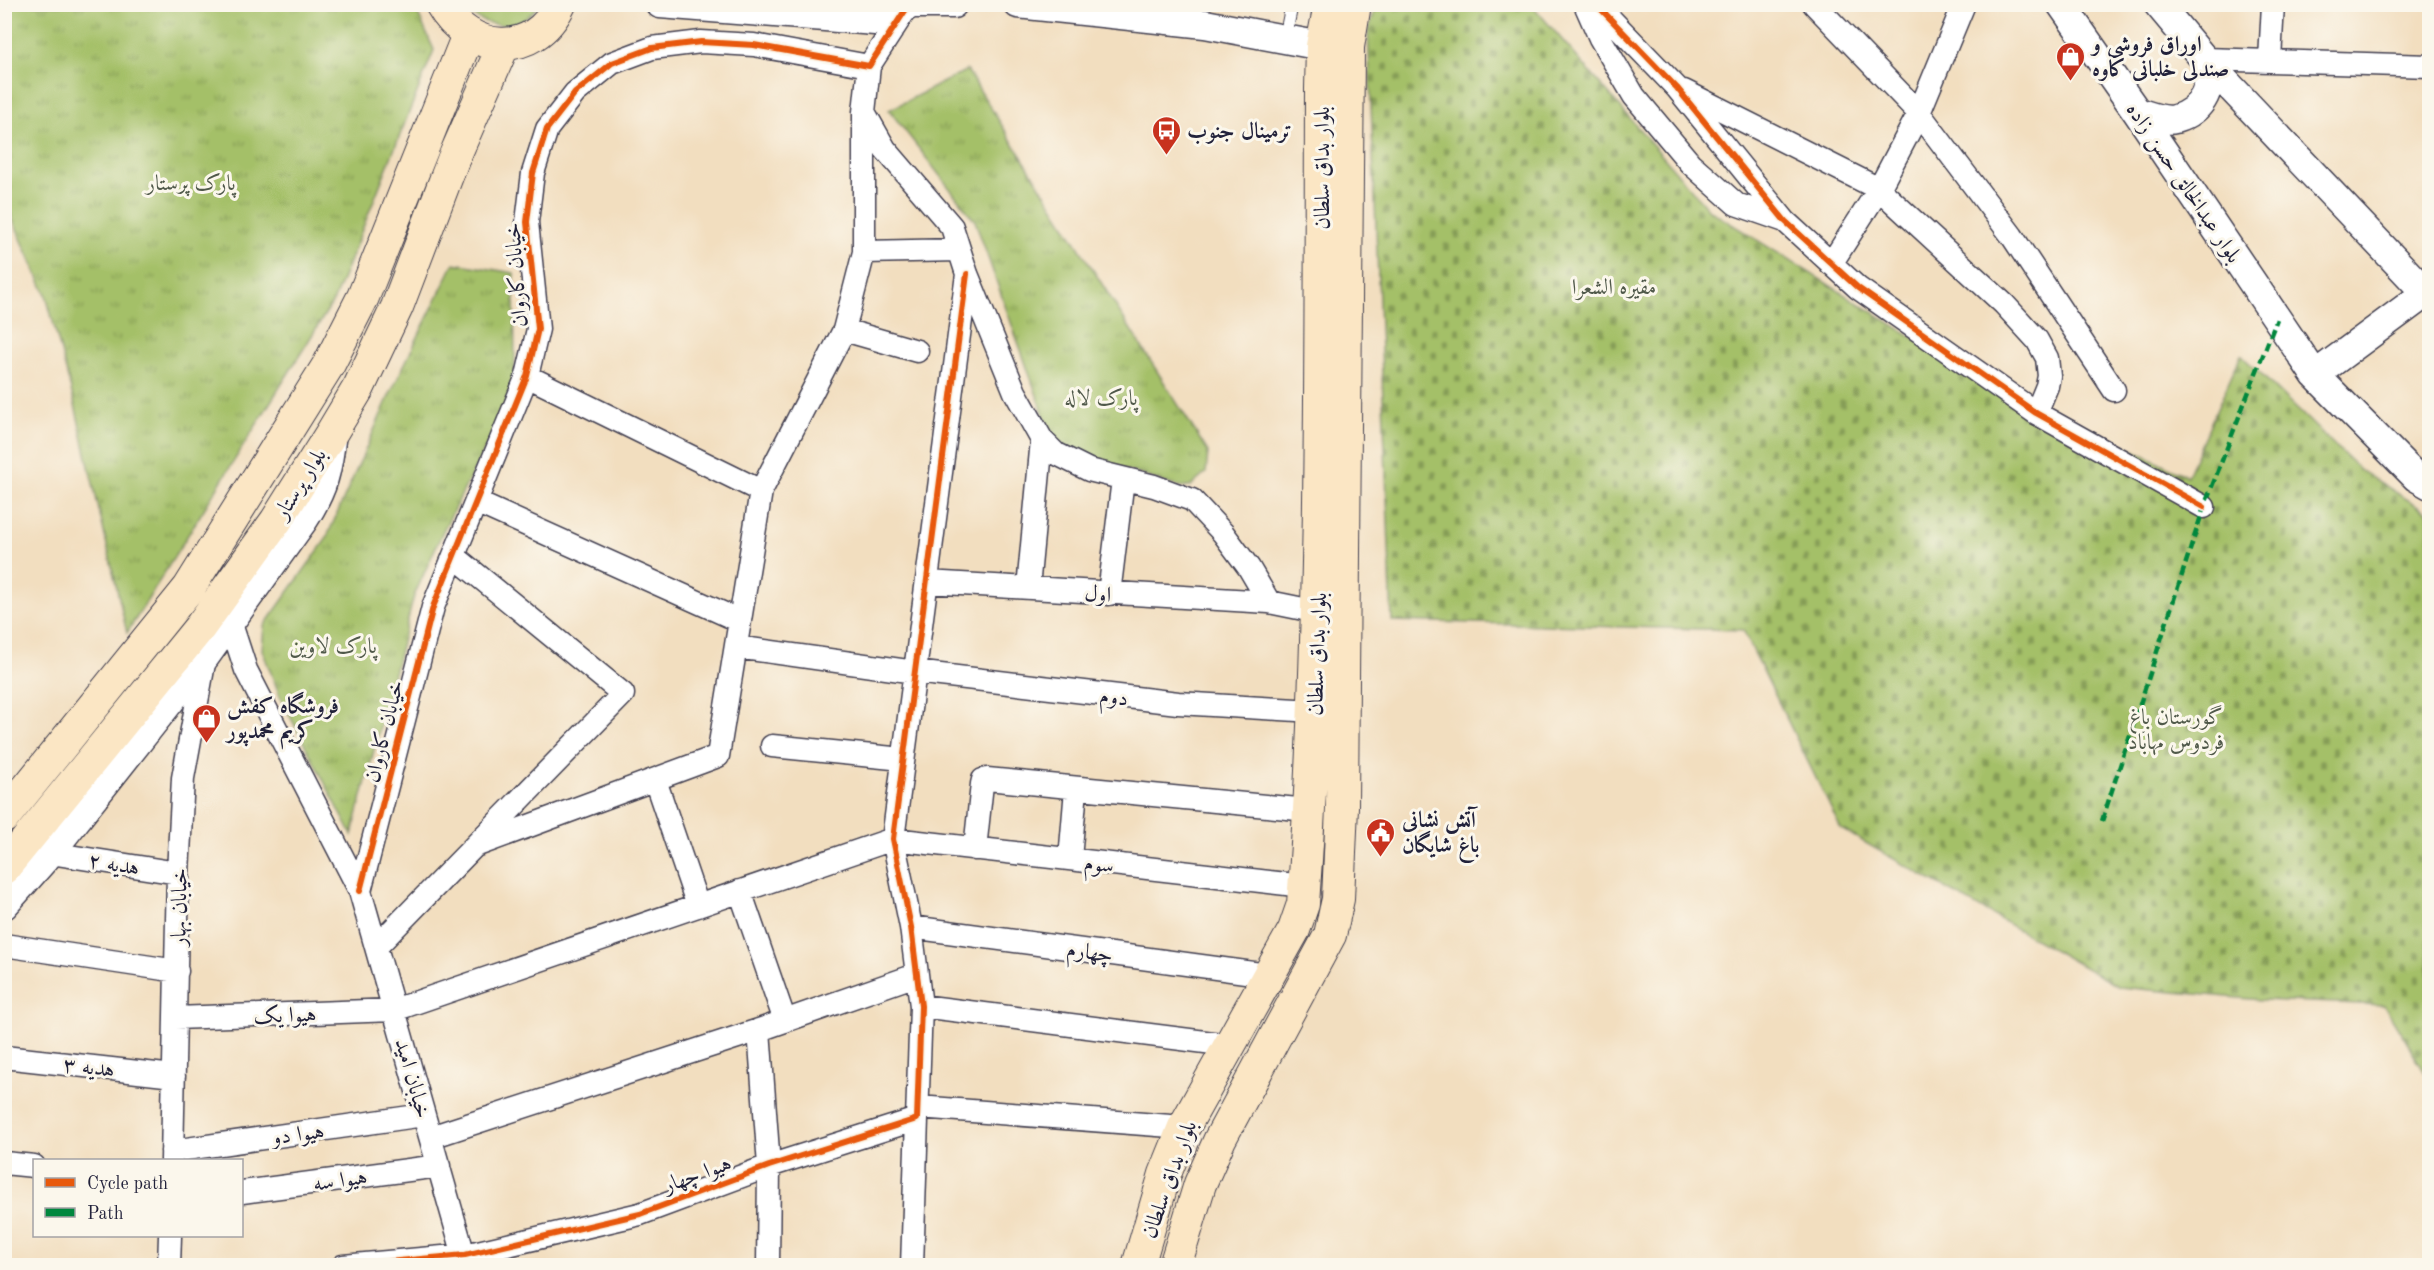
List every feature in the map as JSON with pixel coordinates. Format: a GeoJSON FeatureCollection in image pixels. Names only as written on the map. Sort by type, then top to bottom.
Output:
{"type":"FeatureCollection","features":[{"type":"Feature","properties":{"kind":"main road"},"geometry":{"type":"LineString","coordinates":[[441,4],[452,22],[468,35],[485,42],[504,44],[523,40],[541,30],[555,16],[560,4]]}},
{"type":"Feature","properties":{"kind":"main road","name":"بلوار بداق سلطان"},"geometry":{"type":"LineString","coordinates":[[1138,1266],[1165,1174],[1184,1127],[1300,916],[1304,886],[1318,612],[1322,46],[1330,4]]}},
{"type":"Feature","properties":{"kind":"main road","name":"بلوار بداق سلطان"},"geometry":{"type":"LineString","coordinates":[[1175,1266],[1209,1162],[1330,935],[1338,898],[1342,788],[1348,47],[1355,4]]}},
{"type":"Feature","properties":{"kind":"main road","name":"بلوار پرستار"},"geometry":{"type":"LineString","coordinates":[[4,817],[189,588],[329,364],[363,297],[468,35]]}},
{"type":"Feature","properties":{"kind":"main road","name":"بلوار پرستار"},"geometry":{"type":"LineString","coordinates":[[4,868],[201,627],[276,521],[332,432],[359,387],[397,307],[453,160],[504,44]]}},
{"type":"Feature","properties":{"kind":"main road"},"geometry":{"type":"LineString","coordinates":[[1341,833],[1336,823],[1325,819],[1314,822],[1308,810],[1314,801],[1324,806],[1337,800],[1342,788]]}},
{"type":"Feature","properties":{"kind":"street"},"geometry":{"type":"LineString","coordinates":[[660,4],[875,13],[907,5],[953,4]]}},
{"type":"Feature","properties":{"kind":"street"},"geometry":{"type":"LineString","coordinates":[[1018,4],[1205,24],[1322,46]]}},
{"type":"Feature","properties":{"kind":"street"},"geometry":{"type":"LineString","coordinates":[[1585,4],[1600,38],[1634,96],[1690,163],[1736,204],[1785,221]]}},
{"type":"Feature","properties":{"kind":"street"},"geometry":{"type":"LineString","coordinates":[[1596,4],[1677,88],[1785,221],[1858,288],[2036,413],[2204,507]]}},
{"type":"Feature","properties":{"kind":"street"},"geometry":{"type":"LineString","coordinates":[[1814,4],[1918,113],[2012,236],[2114,390]]}},
{"type":"Feature","properties":{"kind":"street"},"geometry":{"type":"LineString","coordinates":[[1831,264],[1879,189],[1918,113],[1964,4]]}},
{"type":"Feature","properties":{"kind":"street","name":"بلوار عبدالخالق حسن زاده"},"geometry":{"type":"LineString","coordinates":[[2061,4],[2138,112],[2310,368],[2416,477],[2430,485]]}},
{"type":"Feature","properties":{"kind":"street"},"geometry":{"type":"LineString","coordinates":[[2158,4],[2204,59],[2428,291],[2310,368]]}},
{"type":"Feature","properties":{"kind":"street"},"geometry":{"type":"LineString","coordinates":[[2270,60],[2273,4]]}},
{"type":"Feature","properties":{"kind":"street"},"geometry":{"type":"LineString","coordinates":[[475,846],[718,756],[761,491],[844,330],[864,252],[864,112],[869,66],[907,5]]}},
{"type":"Feature","properties":{"kind":"street","name":"خیابان کاروان"},"geometry":{"type":"LineString","coordinates":[[360,891],[433,607],[527,376],[538,329],[528,222],[533,173],[547,129],[575,93],[612,63],[652,48],[701,42],[754,45],[869,66]]}},
{"type":"Feature","properties":{"kind":"street"},"geometry":{"type":"LineString","coordinates":[[2138,112],[2174,120],[2197,107],[2206,96],[2210,81],[2210,71],[2204,59]]}},
{"type":"Feature","properties":{"kind":"street"},"geometry":{"type":"LineString","coordinates":[[2204,59],[2430,66]]}},
{"type":"Feature","properties":{"kind":"street"},"geometry":{"type":"LineString","coordinates":[[1677,88],[1879,189],[2004,304],[2037,340],[2047,358],[2049,376],[2036,413]]}},
{"type":"Feature","properties":{"kind":"street"},"geometry":{"type":"LineString","coordinates":[[864,112],[885,149],[952,227],[968,274],[1015,392],[1042,440],[1055,453],[1089,470],[1154,486],[1192,500],[1223,533],[1249,568],[1269,602]]}},
{"type":"Feature","properties":{"kind":"street"},"geometry":{"type":"LineString","coordinates":[[864,252],[959,250]]}},
{"type":"Feature","properties":{"kind":"street"},"geometry":{"type":"LineString","coordinates":[[912,1266],[921,1006],[912,927],[893,839],[968,274]]}},
{"type":"Feature","properties":{"kind":"street"},"geometry":{"type":"LineString","coordinates":[[844,330],[918,351]]}},
{"type":"Feature","properties":{"kind":"street"},"geometry":{"type":"LineString","coordinates":[[527,376],[761,491]]}},
{"type":"Feature","properties":{"kind":"street"},"geometry":{"type":"LineString","coordinates":[[4,905],[50,853],[205,657],[317,500],[328,469],[332,432]]}},
{"type":"Feature","properties":{"kind":"street"},"geometry":{"type":"LineString","coordinates":[[1028,588],[1042,440]]}},
{"type":"Feature","properties":{"kind":"street"},"geometry":{"type":"LineString","coordinates":[[1109,594],[1123,479]]}},
{"type":"Feature","properties":{"kind":"street"},"geometry":{"type":"LineString","coordinates":[[476,502],[740,621]]}},
{"type":"Feature","properties":{"kind":"street"},"geometry":{"type":"LineString","coordinates":[[376,947],[623,694],[454,556]]}},
{"type":"Feature","properties":{"kind":"street","name":"اول"},"geometry":{"type":"LineString","coordinates":[[927,582],[1269,602],[1318,612]]}},
{"type":"Feature","properties":{"kind":"street","name":"خیابان امید"},"geometry":{"type":"LineString","coordinates":[[230,621],[246,670],[360,891],[466,1260]]}},
{"type":"Feature","properties":{"kind":"street","name":"دوم"},"geometry":{"type":"LineString","coordinates":[[736,646],[915,672],[1178,704],[1314,711]]}},
{"type":"Feature","properties":{"kind":"street","name":"خیابان بهار"},"geometry":{"type":"LineString","coordinates":[[172,1156],[178,873],[183,778],[205,657]]}},
{"type":"Feature","properties":{"kind":"street"},"geometry":{"type":"LineString","coordinates":[[772,746],[903,759]]}},
{"type":"Feature","properties":{"kind":"street"},"geometry":{"type":"LineString","coordinates":[[655,780],[698,906]]}},
{"type":"Feature","properties":{"kind":"street"},"geometry":{"type":"LineString","coordinates":[[975,849],[983,780],[1308,810]]}},
{"type":"Feature","properties":{"kind":"street"},"geometry":{"type":"LineString","coordinates":[[1070,859],[1076,789]]}},
{"type":"Feature","properties":{"kind":"street","name":"سوم"},"geometry":{"type":"LineString","coordinates":[[893,839],[1304,886]]}},
{"type":"Feature","properties":{"kind":"street","name":"هیوا یک"},"geometry":{"type":"LineString","coordinates":[[176,1018],[394,1010],[893,839]]}},
{"type":"Feature","properties":{"kind":"street","name":"هدیه ۲"},"geometry":{"type":"LineString","coordinates":[[50,853],[178,873]]}},
{"type":"Feature","properties":{"kind":"street"},"geometry":{"type":"LineString","coordinates":[[740,891],[785,1021]]}},
{"type":"Feature","properties":{"kind":"street","name":"چهارم"},"geometry":{"type":"LineString","coordinates":[[912,927],[1268,975]]}},
{"type":"Feature","properties":{"kind":"street"},"geometry":{"type":"LineString","coordinates":[[4,945],[177,971]]}},
{"type":"Feature","properties":{"kind":"street"},"geometry":{"type":"LineString","coordinates":[[431,1137],[759,1030],[916,975]]}},
{"type":"Feature","properties":{"kind":"street"},"geometry":{"type":"LineString","coordinates":[[921,1006],[1229,1045]]}},
{"type":"Feature","properties":{"kind":"street"},"geometry":{"type":"LineString","coordinates":[[759,1030],[769,1166],[768,1266]]}},
{"type":"Feature","properties":{"kind":"street","name":"هدیه ۳"},"geometry":{"type":"LineString","coordinates":[[4,1057],[174,1076]]}},
{"type":"Feature","properties":{"kind":"street"},"geometry":{"type":"LineString","coordinates":[[918,1113],[1184,1127]]}},
{"type":"Feature","properties":{"kind":"street","name":"هیوا چهار"},"geometry":{"type":"LineString","coordinates":[[343,1266],[466,1260],[640,1214],[918,1113]]}},
{"type":"Feature","properties":{"kind":"street","name":"هیوا دو"},"geometry":{"type":"LineString","coordinates":[[172,1156],[424,1115]]}},
{"type":"Feature","properties":{"kind":"street"},"geometry":{"type":"LineString","coordinates":[[4,1163],[33,1166]]}},
{"type":"Feature","properties":{"kind":"street","name":"هیوا سه"},"geometry":{"type":"LineString","coordinates":[[243,1192],[439,1166]]}},
{"type":"Feature","properties":{"kind":"street"},"geometry":{"type":"LineString","coordinates":[[169,1266],[170,1237]]}},
{"type":"Feature","properties":{"kind":"lane"},"geometry":{"type":"LineString","coordinates":[[1285,38],[1292,4]]}},
{"type":"Feature","properties":{"kind":"green space","name":"پارک پرستار"},"geometry":{"type":"Polygon","coordinates":[[[7,5],[414,5],[434,50],[334,300],[127,633],[75,405],[46,295],[5,202],[7,5]]]}},
{"type":"Feature","properties":{"kind":"green space"},"geometry":{"type":"Polygon","coordinates":[[[462,5],[538,5],[521,21],[500,25],[479,19],[462,5]]]}},
{"type":"Feature","properties":{"kind":"green space","name":"گورستان باغ فردوس مهاباد"},"geometry":{"type":"Polygon","coordinates":[[[1377,5],[1532,5],[1709,210],[1956,364],[2187,476],[2241,355],[2360,470],[2429,513],[2429,1078],[2384,1005],[2261,1000],[2119,987],[1841,829],[1743,630],[1392,621],[1368,31],[1377,5]]]}},
{"type":"Feature","properties":{"kind":"green space","name":"پارک لاله"},"geometry":{"type":"Polygon","coordinates":[[[967,70],[1208,452],[1206,473],[1190,487],[1176,486],[1070,452],[1051,435],[975,221],[889,110],[967,70]]]}},
{"type":"Feature","properties":{"kind":"green space","name":"پارک لاوین"},"geometry":{"type":"Polygon","coordinates":[[[454,263],[514,273],[515,379],[495,429],[443,531],[414,596],[352,835],[281,699],[262,650],[264,626],[325,541],[390,394],[454,263]]]}},
{"type":"Feature","properties":{"kind":"marked path"},"geometry":{"type":"LineString","coordinates":[[2102,821],[2204,507],[2277,319]]}},
{"type":"Feature","properties":{"kind":"cycle path"},"geometry":{"type":"LineString","coordinates":[[360,891],[433,607],[527,376],[538,329],[527,222],[533,173],[547,129],[575,93],[612,63],[652,48],[701,42],[754,45],[869,66],[908,6],[905,4]]}},
{"type":"Feature","properties":{"kind":"cycle path"},"geometry":{"type":"LineString","coordinates":[[1596,4],[1677,88],[1785,221],[1858,288],[2036,413],[2204,507]]}},
{"type":"Feature","properties":{"kind":"cycle path"},"geometry":{"type":"LineString","coordinates":[[343,1266],[465,1255],[640,1214],[769,1166],[917,1119],[921,1006],[911,927],[893,839],[967,274]]}},
{"type":"Feature","properties":{"kind":"place","name":"اوراق فروشی و صندلی خلبانی کاوه"},"geometry":{"type":"Point","coordinates":[2071,82]}},
{"type":"Feature","properties":{"kind":"place","name":"ترمینال جنوب"},"geometry":{"type":"Point","coordinates":[1166,156]}},
{"type":"Feature","properties":{"kind":"place","name":"فروشگاه کفش کریم محمدپور"},"geometry":{"type":"Point","coordinates":[206,744]}},
{"type":"Feature","properties":{"kind":"place","name":"آتش نشانی باغ شایگان"},"geometry":{"type":"Point","coordinates":[1381,858]}},
{"type":"Feature","properties":{"kind":"park label","name":"مقیره الشعرا"},"geometry":{"type":"Point","coordinates":[1614,286]}}]}
